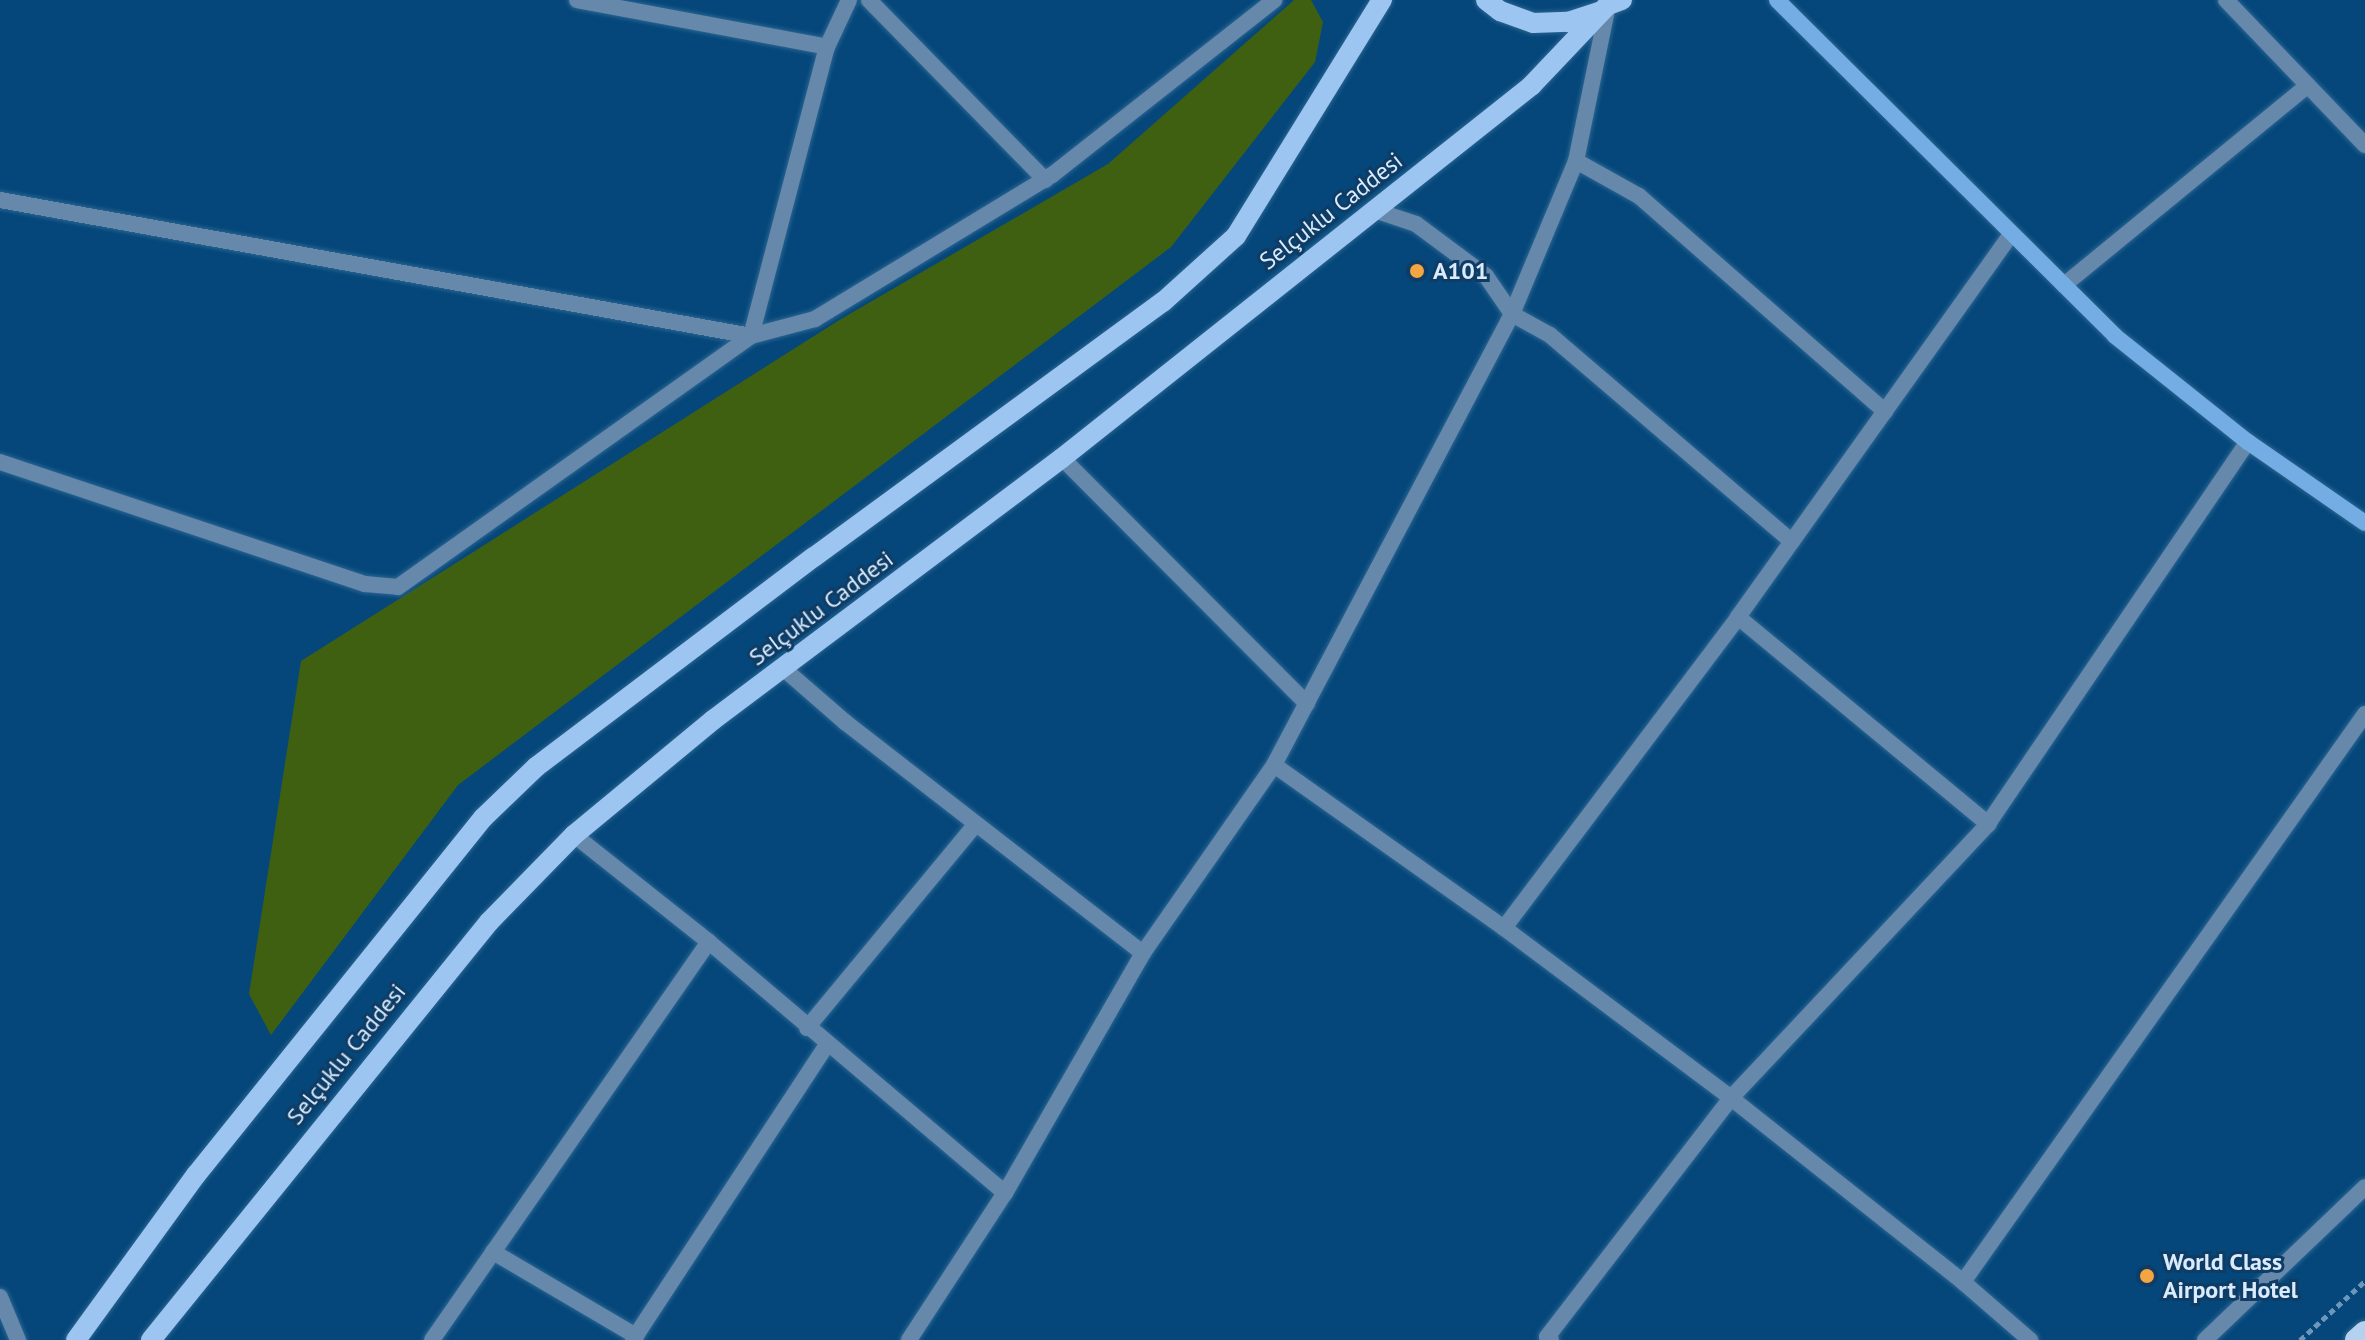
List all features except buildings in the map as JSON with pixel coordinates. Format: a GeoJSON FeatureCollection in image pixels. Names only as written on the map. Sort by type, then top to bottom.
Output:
{"type":"FeatureCollection","features":[{"type":"Feature","properties":{"kind":"highway"},"geometry":{"type":"LineString","coordinates":[[2356,1340],[2365,1332]]}},
{"type":"Feature","properties":{"kind":"main road","name":"Selçuklu Caddesi"},"geometry":{"type":"LineString","coordinates":[[76,1340],[196,1175],[483,818],[536,767],[826,548],[1163,302],[1236,236],[1382,0]]}},
{"type":"Feature","properties":{"kind":"main road"},"geometry":{"type":"LineString","coordinates":[[1486,0],[1500,11],[1533,23],[1568,22],[1614,2]]}},
{"type":"Feature","properties":{"kind":"main road"},"geometry":{"type":"LineString","coordinates":[[1777,0],[2115,336],[2248,442],[2365,523]]}},
{"type":"Feature","properties":{"kind":"main road","name":"Selçuklu Caddesi"},"geometry":{"type":"LineString","coordinates":[[151,1340],[248,1215],[489,922],[574,835],[713,720],[1062,458],[1531,86],[1614,2]]}},
{"type":"Feature","properties":{"kind":"street"},"geometry":{"type":"LineString","coordinates":[[577,0],[827,47]]}},
{"type":"Feature","properties":{"kind":"street"},"geometry":{"type":"LineString","coordinates":[[751,336],[827,47],[849,0]]}},
{"type":"Feature","properties":{"kind":"street"},"geometry":{"type":"LineString","coordinates":[[869,0],[1045,180]]}},
{"type":"Feature","properties":{"kind":"street"},"geometry":{"type":"LineString","coordinates":[[0,462],[365,584],[398,587],[751,336],[815,319],[1045,180],[1274,0]]}},
{"type":"Feature","properties":{"kind":"street"},"geometry":{"type":"LineString","coordinates":[[2226,0],[2365,145]]}},
{"type":"Feature","properties":{"kind":"street"},"geometry":{"type":"LineString","coordinates":[[909,1340],[1005,1193],[1143,953],[1274,765],[1307,704],[1512,314],[1576,161],[1614,2]]}},
{"type":"Feature","properties":{"kind":"street"},"geometry":{"type":"LineString","coordinates":[[2064,285],[2308,85]]}},
{"type":"Feature","properties":{"kind":"street"},"geometry":{"type":"LineString","coordinates":[[1576,161],[1639,196],[1885,411]]}},
{"type":"Feature","properties":{"kind":"street"},"geometry":{"type":"LineString","coordinates":[[0,200],[751,336]]}},
{"type":"Feature","properties":{"kind":"street"},"geometry":{"type":"LineString","coordinates":[[1374,210],[1416,224],[1486,276],[1512,314],[1550,335],[1792,542]]}},
{"type":"Feature","properties":{"kind":"street"},"geometry":{"type":"LineString","coordinates":[[1504,928],[1738,617],[2011,234]]}},
{"type":"Feature","properties":{"kind":"street"},"geometry":{"type":"LineString","coordinates":[[1551,1340],[1547,1337],[1731,1098],[1988,824],[2248,442]]}},
{"type":"Feature","properties":{"kind":"street"},"geometry":{"type":"LineString","coordinates":[[1062,458],[1307,704]]}},
{"type":"Feature","properties":{"kind":"street"},"geometry":{"type":"LineString","coordinates":[[1738,617],[1988,824]]}},
{"type":"Feature","properties":{"kind":"street"},"geometry":{"type":"LineString","coordinates":[[784,669],[845,722],[1143,953]]}},
{"type":"Feature","properties":{"kind":"street"},"geometry":{"type":"LineString","coordinates":[[1963,1282],[2365,714]]}},
{"type":"Feature","properties":{"kind":"street"},"geometry":{"type":"LineString","coordinates":[[1274,765],[1504,928],[1731,1098],[1963,1282],[2030,1340]]}},
{"type":"Feature","properties":{"kind":"street"},"geometry":{"type":"LineString","coordinates":[[807,1028],[976,824]]}},
{"type":"Feature","properties":{"kind":"street"},"geometry":{"type":"LineString","coordinates":[[574,835],[709,942],[1005,1193]]}},
{"type":"Feature","properties":{"kind":"street"},"geometry":{"type":"LineString","coordinates":[[432,1340],[709,942]]}},
{"type":"Feature","properties":{"kind":"street"},"geometry":{"type":"LineString","coordinates":[[493,1252],[634,1338],[827,1045]]}},
{"type":"Feature","properties":{"kind":"street"},"geometry":{"type":"LineString","coordinates":[[2205,1340],[2365,1187]]}},
{"type":"Feature","properties":{"kind":"street"},"geometry":{"type":"LineString","coordinates":[[0,1297],[18,1340]]}},
{"type":"Feature","properties":{"kind":"path"},"geometry":{"type":"LineString","coordinates":[[2300,1340],[2365,1281]]}},
{"type":"Feature","properties":{"kind":"green space"},"geometry":{"type":"Polygon","coordinates":[[[1294,0],[1311,0],[1323,22],[1315,62],[1171,247],[458,785],[271,1035],[249,994],[301,661],[841,319],[1108,164],[1294,0]]]}},
{"type":"Feature","properties":{"kind":"place","name":"A101"},"geometry":{"type":"Point","coordinates":[1417,271]}},
{"type":"Feature","properties":{"kind":"place","name":"World Class Airport Hotel"},"geometry":{"type":"Point","coordinates":[2147,1276]}}]}
